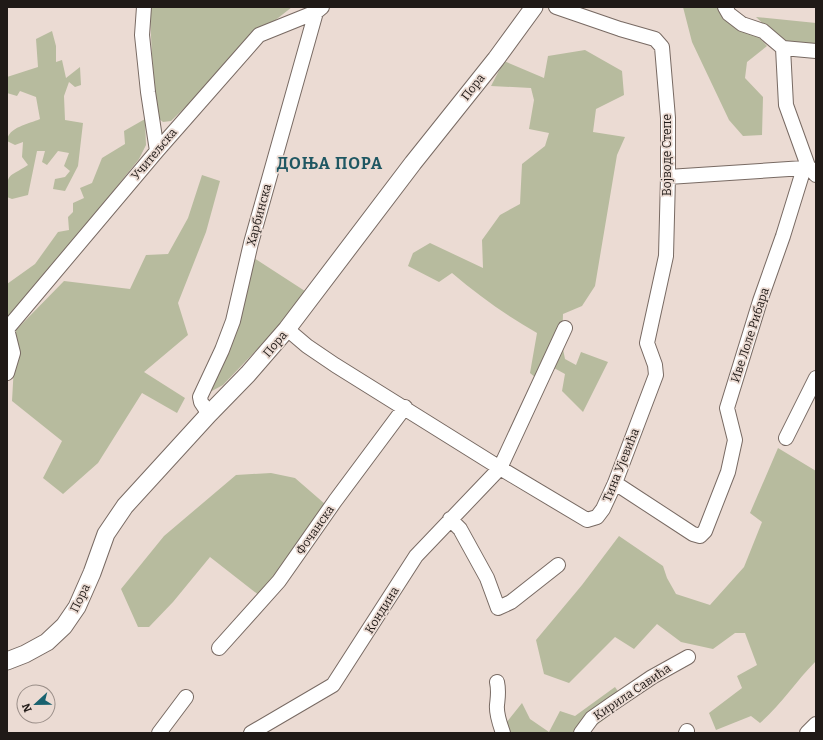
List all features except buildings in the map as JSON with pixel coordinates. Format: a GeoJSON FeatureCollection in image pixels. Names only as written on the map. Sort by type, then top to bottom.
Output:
{"type":"FeatureCollection","features":[{"type":"Feature","properties":{"kind":"street"},"geometry":{"type":"LineString","coordinates":[[144,7],[142,35],[148,92],[157,151]]}},
{"type":"Feature","properties":{"kind":"street","name":"Пора"},"geometry":{"type":"LineString","coordinates":[[7,661],[25,654],[47,642],[64,626],[77,607],[106,534],[116,518],[138,491],[248,374],[288,329],[413,163],[496,59],[534,7]]}},
{"type":"Feature","properties":{"kind":"street","name":"Војводе Степе"},"geometry":{"type":"LineString","coordinates":[[556,7],[620,29],[655,39],[660,43],[663,52],[664,84],[668,118],[666,256],[647,343],[655,365],[656,375]]}},
{"type":"Feature","properties":{"kind":"street"},"geometry":{"type":"LineString","coordinates":[[725,7],[729,14],[742,24],[763,31],[783,48],[816,51]]}},
{"type":"Feature","properties":{"kind":"street","name":"Учитељска"},"geometry":{"type":"LineString","coordinates":[[7,329],[157,151],[259,35],[319,9]]}},
{"type":"Feature","properties":{"kind":"street","name":"Харбинска"},"geometry":{"type":"LineString","coordinates":[[209,414],[201,402],[200,397],[222,350],[233,321],[251,243],[319,9]]}},
{"type":"Feature","properties":{"kind":"street"},"geometry":{"type":"LineString","coordinates":[[668,177],[810,170],[786,105],[783,48]]}},
{"type":"Feature","properties":{"kind":"street","name":"Иве Лоле Рибара"},"geometry":{"type":"LineString","coordinates":[[615,483],[693,534],[700,536],[705,531],[728,472],[735,440],[727,408],[760,301],[783,236],[810,170]]}},
{"type":"Feature","properties":{"kind":"street","name":"Кондина"},"geometry":{"type":"LineString","coordinates":[[251,733],[333,686],[416,556],[500,468],[565,328]]}},
{"type":"Feature","properties":{"kind":"street"},"geometry":{"type":"LineString","coordinates":[[7,329],[13,353],[7,373]]}},
{"type":"Feature","properties":{"kind":"street"},"geometry":{"type":"LineString","coordinates":[[288,329],[307,346],[335,365],[500,468]]}},
{"type":"Feature","properties":{"kind":"street","name":"Тина Ујевића"},"geometry":{"type":"LineString","coordinates":[[500,468],[587,520],[597,517],[603,509],[615,483],[656,375]]}},
{"type":"Feature","properties":{"kind":"street"},"geometry":{"type":"LineString","coordinates":[[786,438],[816,378]]}},
{"type":"Feature","properties":{"kind":"street","name":"Фочанска"},"geometry":{"type":"LineString","coordinates":[[219,648],[279,581],[404,407]]}},
{"type":"Feature","properties":{"kind":"street"},"geometry":{"type":"LineString","coordinates":[[450,519],[460,529],[487,578],[498,608],[511,602],[558,565]]}},
{"type":"Feature","properties":{"kind":"street","name":"Кирила Савића"},"geometry":{"type":"LineString","coordinates":[[581,733],[592,718],[652,677],[688,657]]}},
{"type":"Feature","properties":{"kind":"street"},"geometry":{"type":"LineString","coordinates":[[497,682],[499,690],[497,706],[499,723],[503,733]]}},
{"type":"Feature","properties":{"kind":"street"},"geometry":{"type":"LineString","coordinates":[[159,733],[186,697]]}},
{"type":"Feature","properties":{"kind":"street"},"geometry":{"type":"LineString","coordinates":[[807,733],[816,724]]}},
{"type":"Feature","properties":{"kind":"green space"},"geometry":{"type":"Polygon","coordinates":[[[150,7],[292,7],[240,48],[204,89],[171,121],[163,122],[158,118],[156,104],[152,63],[150,7]]]}},
{"type":"Feature","properties":{"kind":"green space"},"geometry":{"type":"Polygon","coordinates":[[[683,7],[732,7],[767,46],[747,62],[745,78],[763,97],[762,135],[743,136],[729,120],[692,42],[683,7]]]}},
{"type":"Feature","properties":{"kind":"green space"},"geometry":{"type":"Polygon","coordinates":[[[756,17],[816,23],[816,55],[783,42],[756,17]]]}},
{"type":"Feature","properties":{"kind":"green space"},"geometry":{"type":"Polygon","coordinates":[[[52,31],[56,46],[56,62],[62,60],[66,78],[80,67],[81,85],[75,87],[69,82],[64,96],[65,120],[83,123],[78,166],[65,191],[53,189],[55,179],[65,177],[70,171],[64,166],[69,153],[58,151],[47,165],[42,162],[45,151],[37,151],[28,195],[12,199],[7,197],[8,179],[10,176],[28,165],[22,157],[23,142],[15,145],[7,141],[8,136],[15,129],[40,119],[36,97],[20,91],[17,96],[7,93],[7,77],[38,67],[36,39],[52,31]]]}},
{"type":"Feature","properties":{"kind":"green space"},"geometry":{"type":"Polygon","coordinates":[[[585,50],[622,71],[624,95],[596,109],[593,132],[625,137],[617,155],[595,286],[582,306],[563,314],[562,344],[565,359],[576,365],[581,352],[608,362],[583,412],[562,391],[565,374],[554,368],[536,378],[530,373],[537,333],[493,305],[452,273],[439,282],[408,266],[413,253],[430,243],[483,268],[482,240],[500,215],[520,204],[522,164],[545,146],[549,133],[529,129],[534,100],[531,88],[491,86],[504,61],[544,78],[548,56],[585,50]]]}},
{"type":"Feature","properties":{"kind":"green space"},"geometry":{"type":"Polygon","coordinates":[[[145,119],[146,145],[139,159],[15,313],[7,316],[7,284],[35,264],[58,232],[69,230],[68,217],[73,212],[73,203],[84,198],[80,188],[92,183],[102,158],[125,144],[124,131],[145,119]]]}},
{"type":"Feature","properties":{"kind":"green space"},"geometry":{"type":"Polygon","coordinates":[[[202,175],[220,181],[206,232],[178,303],[188,335],[144,372],[185,398],[177,413],[142,393],[98,463],[63,494],[43,478],[62,441],[12,401],[16,330],[64,281],[130,289],[146,255],[168,254],[188,218],[202,175]]]}},
{"type":"Feature","properties":{"kind":"green space"},"geometry":{"type":"Polygon","coordinates":[[[254,258],[308,293],[269,337],[223,385],[210,392],[254,258]]]}},
{"type":"Feature","properties":{"kind":"green space"},"geometry":{"type":"Polygon","coordinates":[[[778,448],[816,471],[816,661],[768,716],[760,723],[751,716],[716,730],[709,713],[742,688],[737,676],[757,665],[745,633],[735,633],[713,649],[681,642],[657,624],[634,649],[615,637],[569,683],[544,674],[536,640],[582,585],[619,536],[663,566],[667,578],[676,594],[710,605],[744,567],[762,522],[750,513],[778,448]]]}},
{"type":"Feature","properties":{"kind":"green space"},"geometry":{"type":"Polygon","coordinates":[[[271,473],[295,478],[325,504],[260,596],[210,557],[173,602],[149,627],[138,627],[121,589],[164,536],[236,475],[271,473]]]}},
{"type":"Feature","properties":{"kind":"green space"},"geometry":{"type":"Polygon","coordinates":[[[615,687],[626,703],[586,733],[498,733],[522,703],[530,719],[549,732],[560,711],[575,716],[615,687]]]}},
{"type":"Feature","properties":{"kind":"district","name":"ДОЊА ПОРА"},"geometry":{"type":"Point","coordinates":[330,163]}}]}
